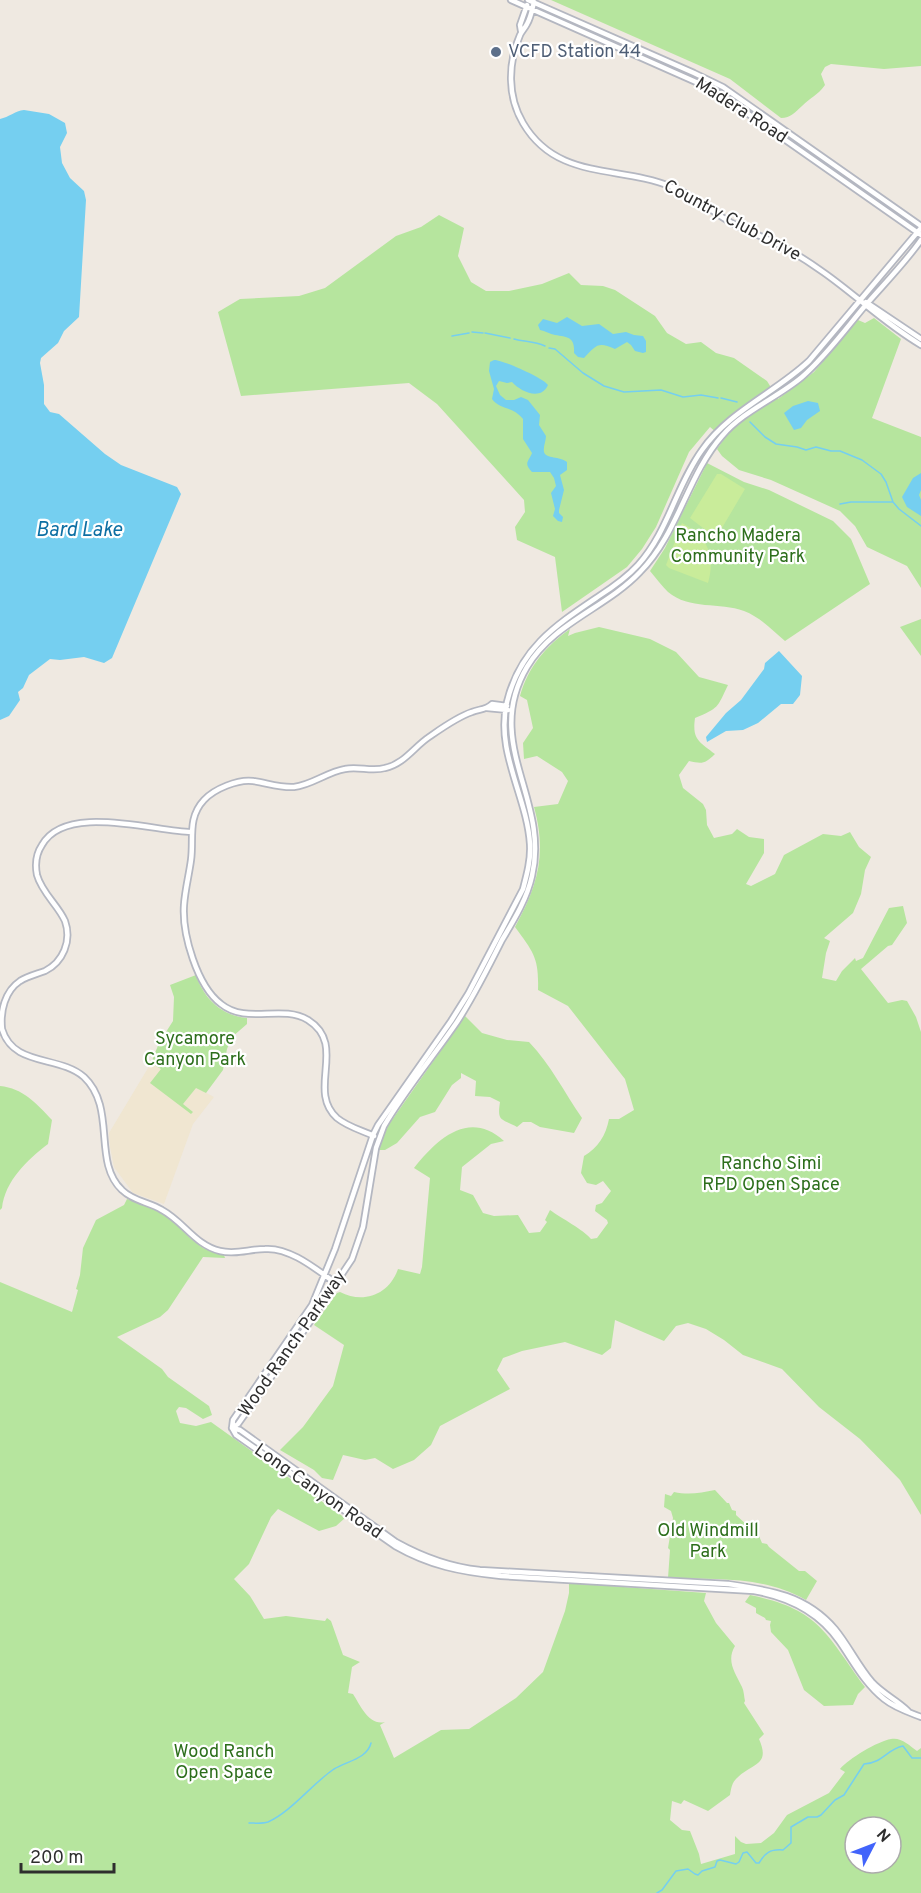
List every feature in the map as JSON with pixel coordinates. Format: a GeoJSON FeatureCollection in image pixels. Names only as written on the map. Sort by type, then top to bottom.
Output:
{"type":"FeatureCollection","features":[{"type":"Feature","properties":{"kind":"main road","name":"Madera Road"},"geometry":{"type":"LineString","coordinates":[[511,0],[714,90],[920,231]]}},
{"type":"Feature","properties":{"kind":"main road","name":"Madera Road"},"geometry":{"type":"LineString","coordinates":[[531,1],[694,72],[723,87],[920,231]]}},
{"type":"Feature","properties":{"kind":"main road"},"geometry":{"type":"LineString","coordinates":[[521,32],[520,25],[531,1]]}},
{"type":"Feature","properties":{"kind":"main road"},"geometry":{"type":"LineString","coordinates":[[521,32],[526,26],[532,9],[531,1]]}},
{"type":"Feature","properties":{"kind":"main road","name":"Country Club Drive"},"geometry":{"type":"LineString","coordinates":[[521,32],[513,55],[511,73],[515,104],[531,135],[550,153],[582,167],[651,180],[678,189],[727,220],[801,257],[860,300],[921,339]]}},
{"type":"Feature","properties":{"kind":"main road","name":"Wood Ranch Parkway"},"geometry":{"type":"LineString","coordinates":[[232,1428],[233,1420],[312,1305],[326,1276],[373,1135],[468,994],[515,904],[527,875],[530,845],[527,822],[506,746],[506,708],[515,676],[543,636],[627,576],[649,552],[661,533],[700,452],[712,437],[736,415],[794,375],[815,355],[920,231]]}},
{"type":"Feature","properties":{"kind":"main road","name":"Wood Ranch Parkway"},"geometry":{"type":"LineString","coordinates":[[232,1428],[238,1424],[337,1284],[352,1259],[360,1240],[373,1160],[379,1138],[391,1115],[465,1010],[524,900],[531,882],[536,854],[536,836],[513,747],[511,729],[512,709],[520,680],[527,667],[554,635],[641,572],[665,539],[706,455],[724,433],[804,375],[823,356],[921,240]]}},
{"type":"Feature","properties":{"kind":"main road","name":"Country Club Drive"},"geometry":{"type":"LineString","coordinates":[[867,304],[921,345]]}},
{"type":"Feature","properties":{"kind":"main road"},"geometry":{"type":"LineString","coordinates":[[379,1138],[343,1123],[329,1106],[324,1084],[328,1058],[327,1046],[315,1026],[294,1014],[258,1015],[236,1012],[220,1004],[205,987],[192,953],[184,918],[193,819],[198,807],[216,791],[247,781],[293,787],[344,769],[376,770],[391,767],[429,737],[473,711],[487,708],[492,704],[512,709]]}},
{"type":"Feature","properties":{"kind":"main road"},"geometry":{"type":"LineString","coordinates":[[191,832],[128,823],[77,823],[64,825],[46,838],[36,859],[37,875],[43,889],[66,924],[68,931],[66,947],[54,965],[24,979],[9,992],[1,1012],[2,1029],[10,1044],[22,1054],[66,1066],[90,1084],[101,1107],[111,1174],[115,1182],[129,1196],[163,1210],[192,1236],[210,1248],[237,1253],[278,1249],[294,1256],[337,1284]]}},
{"type":"Feature","properties":{"kind":"main road","name":"Long Canyon Road"},"geometry":{"type":"LineString","coordinates":[[232,1428],[236,1435],[395,1546],[442,1567],[469,1573],[501,1576],[754,1591],[791,1602],[812,1613],[832,1632],[875,1691],[892,1704],[921,1717]]}},
{"type":"Feature","properties":{"kind":"shaded area"},"geometry":{"type":"Polygon","coordinates":[[[151,1063],[214,1097],[193,1124],[164,1204],[133,1193],[114,1167],[110,1147],[109,1133],[151,1063]]]}},
{"type":"Feature","properties":{"kind":"green space"},"geometry":{"type":"Polygon","coordinates":[[[551,0],[921,0],[921,66],[884,69],[831,64],[825,67],[821,74],[825,85],[822,89],[793,114],[781,118],[730,79],[551,0]]]}},
{"type":"Feature","properties":{"kind":"green space"},"geometry":{"type":"Polygon","coordinates":[[[439,215],[464,228],[458,256],[471,282],[486,291],[509,291],[542,284],[569,273],[581,285],[603,286],[615,290],[655,316],[667,333],[686,344],[701,342],[716,353],[734,358],[767,381],[778,399],[814,372],[858,320],[865,323],[874,318],[901,339],[872,418],[921,437],[921,588],[907,566],[867,547],[855,526],[840,511],[771,480],[739,470],[717,449],[724,439],[710,427],[689,452],[656,527],[642,549],[627,567],[562,612],[555,557],[517,540],[515,527],[525,512],[524,500],[437,404],[409,383],[241,396],[218,312],[240,299],[299,296],[325,288],[396,236],[421,227],[439,215]]]}},
{"type":"Feature","properties":{"kind":"green space","name":"Rancho Madera Community Park"},"geometry":{"type":"Polygon","coordinates":[[[707,463],[833,521],[851,539],[870,584],[785,641],[761,620],[744,611],[695,604],[676,598],[650,571],[665,548],[707,463]]]}},
{"type":"Feature","properties":{"kind":"green space"},"geometry":{"type":"Polygon","coordinates":[[[717,474],[721,474],[745,489],[716,538],[690,518],[717,474]]]}},
{"type":"Feature","properties":{"kind":"green space"},"geometry":{"type":"Polygon","coordinates":[[[682,523],[698,534],[707,547],[711,564],[708,583],[666,565],[682,523]]]}},
{"type":"Feature","properties":{"kind":"green space"},"geometry":{"type":"Polygon","coordinates":[[[921,619],[921,656],[900,627],[921,619]]]}},
{"type":"Feature","properties":{"kind":"green space","name":"Rancho Simi RPD Open Space"},"geometry":{"type":"Polygon","coordinates":[[[599,627],[650,639],[676,652],[699,677],[728,685],[716,706],[695,718],[696,736],[715,754],[703,762],[689,761],[679,775],[683,788],[703,804],[706,810],[707,825],[714,838],[732,834],[737,829],[749,837],[764,839],[764,853],[746,884],[751,886],[775,874],[784,855],[823,834],[841,836],[850,832],[859,847],[871,857],[865,870],[861,894],[853,913],[824,938],[830,941],[822,978],[836,981],[855,958],[856,961],[863,958],[889,908],[903,906],[907,923],[892,945],[861,969],[888,1003],[907,1001],[921,1032],[921,1515],[900,1480],[860,1439],[819,1407],[782,1369],[743,1355],[706,1329],[688,1323],[676,1326],[664,1341],[615,1320],[611,1348],[602,1355],[565,1342],[522,1351],[503,1358],[497,1370],[510,1389],[440,1426],[431,1445],[414,1460],[393,1469],[375,1458],[365,1460],[343,1455],[333,1480],[322,1478],[314,1470],[280,1450],[303,1427],[333,1386],[344,1345],[314,1325],[337,1293],[366,1297],[382,1291],[394,1278],[398,1269],[420,1274],[430,1178],[414,1168],[443,1138],[466,1128],[478,1128],[491,1132],[504,1141],[491,1144],[462,1167],[460,1190],[473,1195],[483,1213],[494,1216],[518,1215],[529,1233],[540,1232],[547,1222],[545,1220],[550,1210],[591,1239],[597,1238],[608,1223],[595,1211],[596,1205],[602,1203],[611,1191],[603,1181],[596,1185],[587,1183],[581,1173],[584,1156],[601,1140],[609,1119],[619,1119],[634,1110],[625,1079],[568,1006],[538,990],[538,970],[534,956],[515,927],[530,897],[538,869],[540,840],[534,807],[558,804],[568,781],[562,772],[537,756],[524,759],[523,743],[533,728],[527,700],[520,696],[523,685],[539,658],[570,629],[568,636],[599,627]]]}},
{"type":"Feature","properties":{"kind":"green space","name":"Sycamore Canyon Park"},"geometry":{"type":"Polygon","coordinates":[[[196,975],[204,992],[215,1005],[230,1014],[247,1018],[247,1024],[232,1037],[223,1070],[206,1093],[196,1088],[183,1104],[193,1112],[191,1114],[150,1083],[161,1069],[151,1063],[159,1043],[173,1021],[174,997],[170,985],[196,975]]]}},
{"type":"Feature","properties":{"kind":"green space"},"geometry":{"type":"Polygon","coordinates":[[[465,1016],[482,1033],[507,1040],[529,1042],[551,1069],[582,1118],[574,1133],[540,1127],[531,1122],[523,1122],[517,1127],[501,1119],[500,1102],[490,1097],[475,1096],[476,1081],[461,1073],[461,1078],[452,1085],[435,1112],[420,1117],[397,1143],[385,1150],[378,1150],[387,1127],[465,1016]]]}},
{"type":"Feature","properties":{"kind":"green space"},"geometry":{"type":"Polygon","coordinates":[[[0,1086],[23,1093],[52,1120],[48,1144],[32,1157],[12,1180],[0,1210],[0,1086]]]}},
{"type":"Feature","properties":{"kind":"green space","name":"Wood Ranch Open Space"},"geometry":{"type":"Polygon","coordinates":[[[127,1199],[151,1206],[169,1217],[203,1248],[224,1255],[225,1258],[203,1257],[168,1310],[160,1317],[117,1337],[209,1406],[212,1415],[203,1419],[186,1408],[179,1407],[176,1411],[180,1423],[196,1426],[211,1422],[345,1518],[336,1526],[319,1531],[278,1509],[271,1517],[249,1564],[234,1579],[250,1596],[264,1619],[286,1616],[325,1621],[327,1618],[331,1621],[343,1655],[360,1662],[352,1667],[348,1693],[353,1694],[370,1718],[374,1721],[385,1722],[380,1725],[394,1758],[441,1730],[469,1729],[516,1698],[543,1672],[565,1611],[569,1583],[706,1593],[704,1601],[716,1623],[735,1646],[731,1662],[743,1689],[744,1703],[764,1734],[759,1739],[763,1754],[761,1759],[735,1780],[730,1795],[708,1811],[684,1800],[681,1804],[672,1801],[670,1820],[682,1830],[690,1831],[701,1864],[735,1854],[735,1836],[746,1844],[761,1843],[774,1833],[787,1815],[829,1793],[845,1772],[840,1769],[850,1760],[885,1740],[898,1739],[917,1751],[921,1748],[921,1893],[0,1893],[0,1282],[72,1312],[78,1290],[76,1289],[83,1248],[96,1220],[124,1205],[127,1199]]]}},
{"type":"Feature","properties":{"kind":"green space","name":"Old Windmill Park"},"geometry":{"type":"Polygon","coordinates":[[[715,1490],[729,1503],[732,1510],[736,1511],[736,1515],[759,1536],[762,1543],[767,1544],[799,1571],[805,1571],[817,1581],[806,1600],[773,1586],[738,1580],[668,1578],[670,1550],[668,1548],[673,1518],[671,1511],[664,1507],[665,1494],[671,1496],[674,1492],[694,1493],[715,1490]]]}},
{"type":"Feature","properties":{"kind":"green space"},"geometry":{"type":"Polygon","coordinates":[[[750,1595],[792,1608],[819,1626],[865,1687],[858,1694],[853,1705],[824,1706],[804,1690],[788,1650],[771,1632],[771,1621],[756,1613],[756,1608],[745,1602],[750,1595]]]}},
{"type":"Feature","properties":{"kind":"water","name":"Bard Lake"},"geometry":{"type":"Polygon","coordinates":[[[24,110],[49,114],[65,123],[67,133],[60,147],[62,163],[70,178],[84,191],[86,200],[79,317],[64,331],[58,343],[41,358],[44,404],[50,412],[59,414],[121,465],[177,487],[181,494],[112,658],[104,663],[84,657],[50,659],[29,675],[23,688],[18,692],[20,700],[9,716],[0,720],[0,119],[24,110]]]}},
{"type":"Feature","properties":{"kind":"water"},"geometry":{"type":"Polygon","coordinates":[[[567,317],[582,326],[599,324],[613,334],[626,332],[643,336],[646,341],[646,352],[635,351],[627,342],[615,349],[601,345],[584,358],[578,357],[574,353],[570,339],[540,330],[538,325],[543,319],[557,323],[567,317]]]}},
{"type":"Feature","properties":{"kind":"water"},"geometry":{"type":"Polygon","coordinates":[[[494,360],[522,370],[548,385],[541,393],[536,394],[520,389],[512,382],[499,381],[496,386],[500,395],[506,400],[521,397],[528,400],[540,415],[539,425],[546,436],[545,454],[567,462],[567,470],[560,475],[564,490],[559,510],[563,517],[562,522],[553,516],[555,509],[551,493],[556,486],[554,478],[550,472],[532,472],[528,466],[532,453],[523,439],[523,419],[492,399],[494,389],[489,371],[490,362],[494,360]]]}},
{"type":"Feature","properties":{"kind":"water"},"geometry":{"type":"Polygon","coordinates":[[[808,401],[818,403],[820,411],[807,420],[801,428],[794,430],[784,413],[793,406],[808,401]]]}},
{"type":"Feature","properties":{"kind":"water"},"geometry":{"type":"Polygon","coordinates":[[[921,473],[919,495],[921,516],[907,507],[902,497],[913,478],[921,473]]]}},
{"type":"Feature","properties":{"kind":"water"},"geometry":{"type":"Polygon","coordinates":[[[779,651],[802,676],[800,695],[793,704],[781,704],[758,723],[743,730],[726,731],[707,742],[706,737],[726,713],[741,700],[764,669],[765,663],[779,651]]]}},
{"type":"Feature","properties":{"kind":"waterway"},"geometry":{"type":"LineString","coordinates":[[472,332],[483,333]]}},
{"type":"Feature","properties":{"kind":"waterway"},"geometry":{"type":"LineString","coordinates":[[452,336],[469,333]]}},
{"type":"Feature","properties":{"kind":"waterway"},"geometry":{"type":"LineString","coordinates":[[485,333],[510,338]]}},
{"type":"Feature","properties":{"kind":"waterway"},"geometry":{"type":"LineString","coordinates":[[514,339],[545,346]]}},
{"type":"Feature","properties":{"kind":"waterway"},"geometry":{"type":"LineString","coordinates":[[549,348],[555,349],[583,373],[604,386],[624,392],[661,390],[683,397],[701,395],[718,398]]}},
{"type":"Feature","properties":{"kind":"waterway"},"geometry":{"type":"LineString","coordinates":[[721,398],[737,402]]}},
{"type":"Feature","properties":{"kind":"waterway"},"geometry":{"type":"LineString","coordinates":[[750,422],[776,444],[806,450],[816,447],[840,451],[862,460],[881,474],[893,502],[899,509],[921,526]]}},
{"type":"Feature","properties":{"kind":"waterway"},"geometry":{"type":"LineString","coordinates":[[840,504],[893,502]]}},
{"type":"Feature","properties":{"kind":"waterway"},"geometry":{"type":"LineString","coordinates":[[249,1823],[266,1823],[277,1817],[334,1769],[365,1753],[371,1743]]}},
{"type":"Feature","properties":{"kind":"waterway"},"geometry":{"type":"LineString","coordinates":[[657,1893],[662,1890],[676,1871],[688,1869],[698,1875],[702,1871],[715,1867],[717,1861],[720,1860],[736,1864],[743,1853],[747,1852],[756,1863],[759,1863],[768,1852],[783,1850],[791,1843],[791,1827],[808,1817],[821,1815],[835,1800],[844,1795],[864,1764],[876,1761],[903,1746],[912,1758],[921,1758]]}},
{"type":"Feature","properties":{"kind":"place","name":"VCFD Station 44"},"geometry":{"type":"Point","coordinates":[496,52]}}]}
